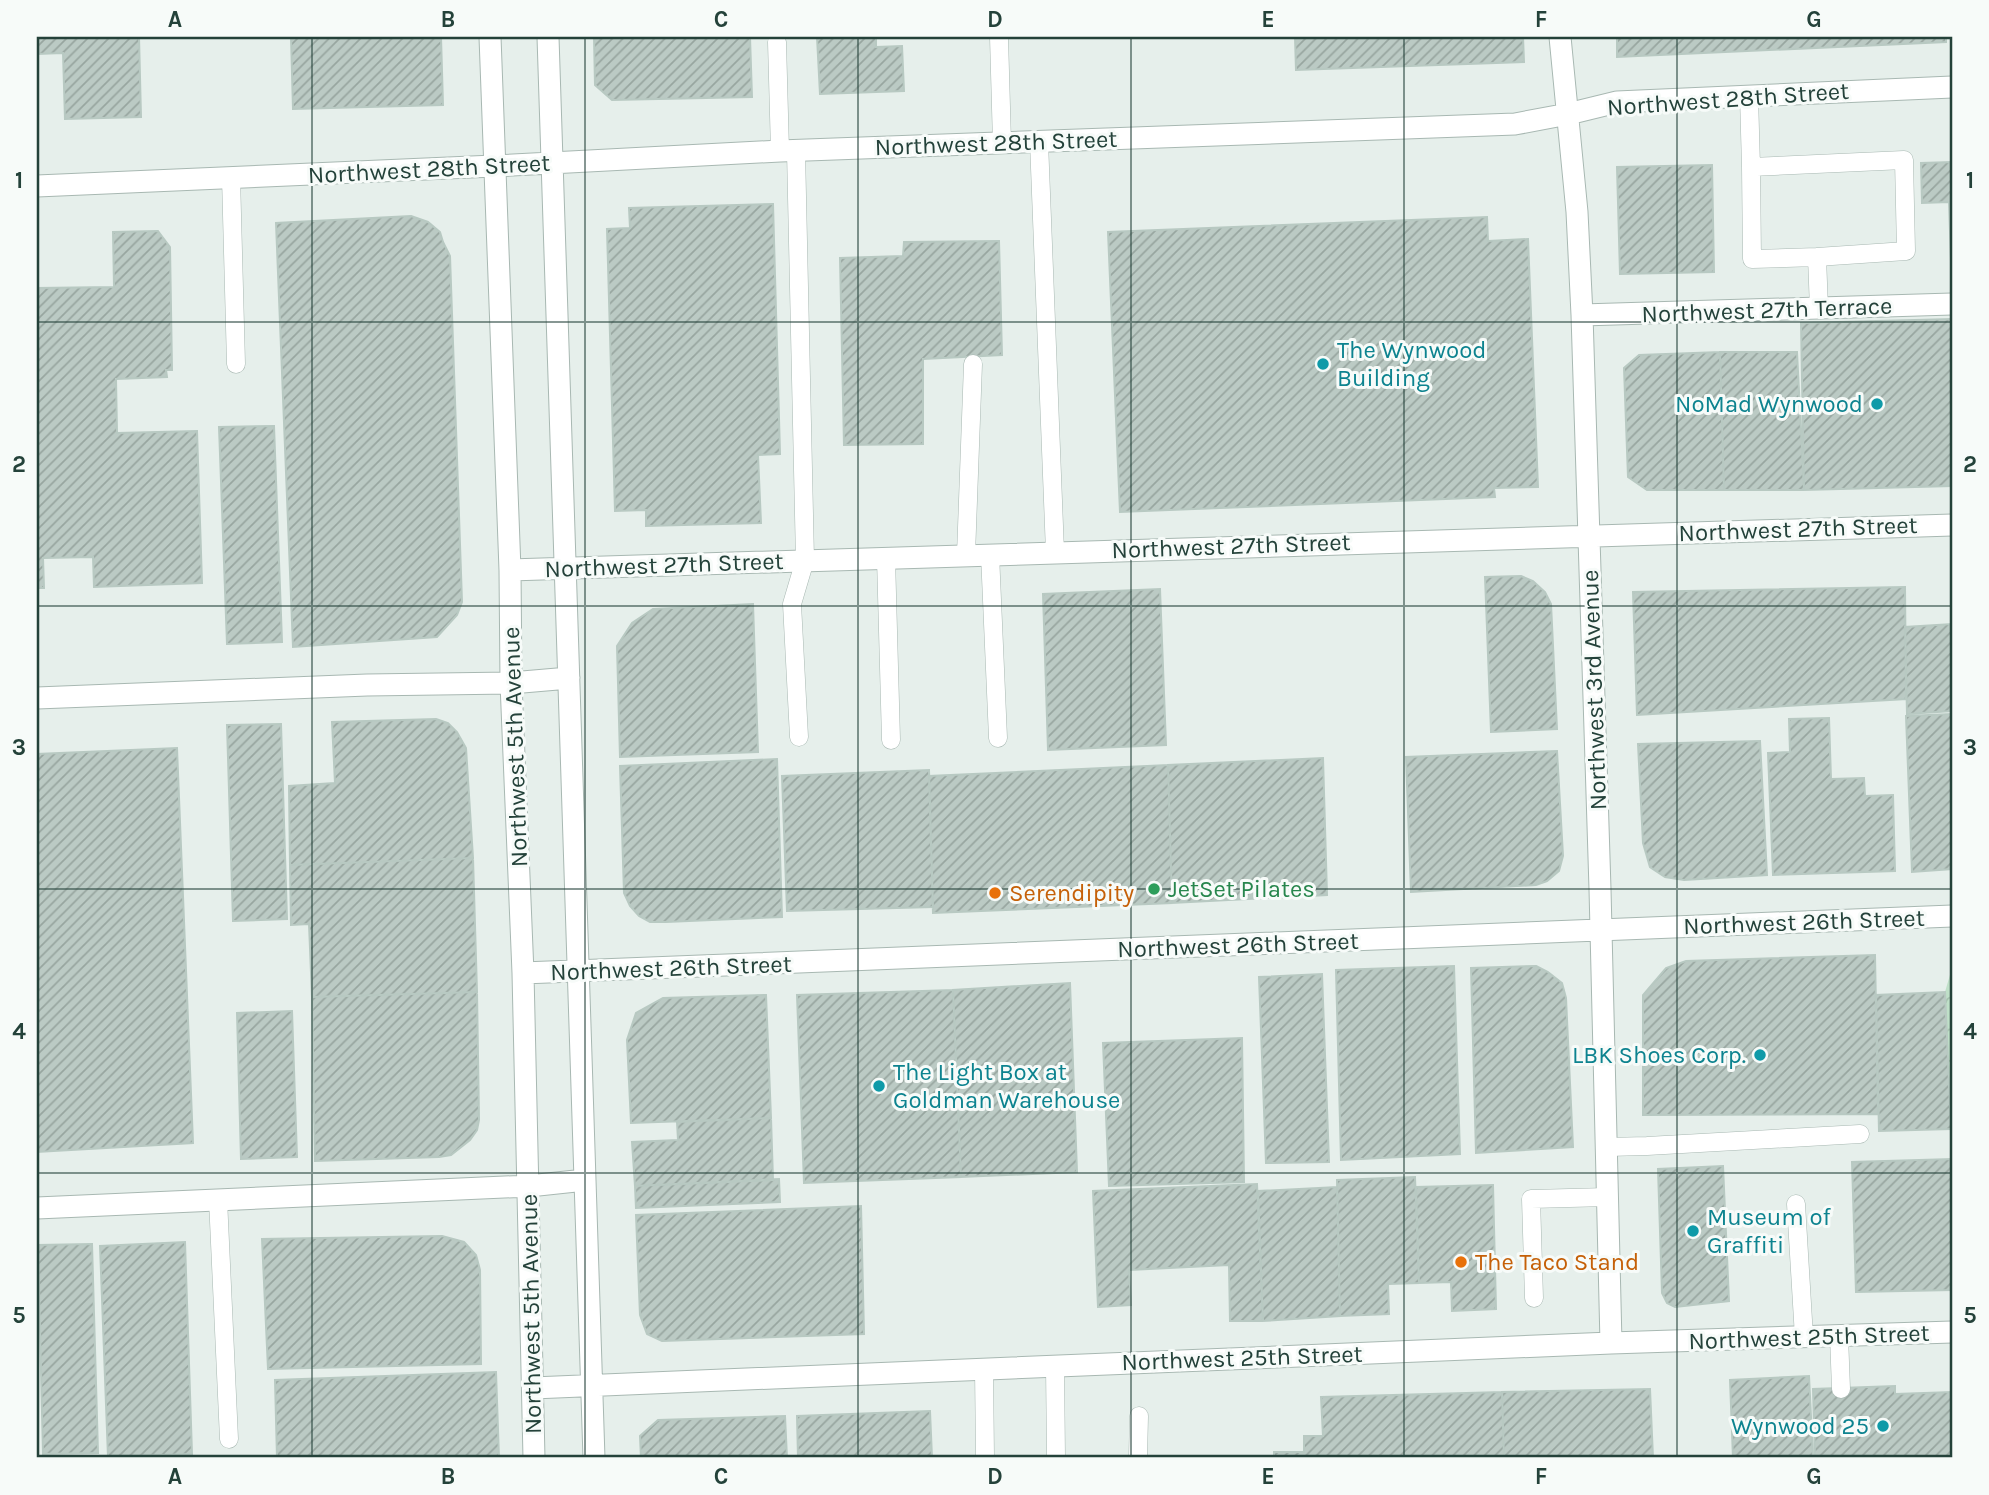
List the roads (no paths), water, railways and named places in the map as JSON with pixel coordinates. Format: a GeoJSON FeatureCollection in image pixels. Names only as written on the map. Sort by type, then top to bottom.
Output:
{"type":"FeatureCollection","features":[{"type":"Feature","properties":{"kind":"street","name":"Northwest 5th Avenue"},"geometry":{"type":"LineString","coordinates":[[489,37],[523,973],[534,1458]]}},
{"type":"Feature","properties":{"kind":"street"},"geometry":{"type":"LineString","coordinates":[[548,37],[594,1458]]}},
{"type":"Feature","properties":{"kind":"street","name":"Northwest 3rd Avenue"},"geometry":{"type":"LineString","coordinates":[[1560,37],[1577,212],[1582,315],[1611,1343]]}},
{"type":"Feature","properties":{"kind":"street","name":"Northwest 28th Street"},"geometry":{"type":"LineString","coordinates":[[37,186],[788,151],[1515,124],[1618,102],[1952,87]]}},
{"type":"Feature","properties":{"kind":"street","name":"Northwest 27th Terrace"},"geometry":{"type":"LineString","coordinates":[[1582,315],[1952,304]]}},
{"type":"Feature","properties":{"kind":"street","name":"Northwest 27th Street"},"geometry":{"type":"LineString","coordinates":[[510,570],[1952,525]]}},
{"type":"Feature","properties":{"kind":"street"},"geometry":{"type":"LineString","coordinates":[[37,698],[368,685],[511,683],[569,678]]}},
{"type":"Feature","properties":{"kind":"street","name":"Northwest 26th Street"},"geometry":{"type":"LineString","coordinates":[[523,973],[1952,916]]}},
{"type":"Feature","properties":{"kind":"street"},"geometry":{"type":"LineString","coordinates":[[37,1208],[528,1186],[585,1180]]}},
{"type":"Feature","properties":{"kind":"street","name":"Northwest 25th Street"},"geometry":{"type":"LineString","coordinates":[[533,1388],[1611,1343],[1952,1332]]}},
{"type":"Feature","properties":{"kind":"lane"},"geometry":{"type":"LineString","coordinates":[[999,37],[1002,143]]}},
{"type":"Feature","properties":{"kind":"lane"},"geometry":{"type":"LineString","coordinates":[[777,42],[788,151],[805,561],[792,604],[799,737]]}},
{"type":"Feature","properties":{"kind":"lane"},"geometry":{"type":"LineString","coordinates":[[1749,96],[1752,259],[1906,251],[1904,160],[1751,167]]}},
{"type":"Feature","properties":{"kind":"lane"},"geometry":{"type":"LineString","coordinates":[[1039,142],[1055,552]]}},
{"type":"Feature","properties":{"kind":"lane"},"geometry":{"type":"LineString","coordinates":[[232,177],[236,364]]}},
{"type":"Feature","properties":{"kind":"lane"},"geometry":{"type":"LineString","coordinates":[[1817,257],[1819,309]]}},
{"type":"Feature","properties":{"kind":"lane"},"geometry":{"type":"LineString","coordinates":[[966,555],[973,364]]}},
{"type":"Feature","properties":{"kind":"lane"},"geometry":{"type":"LineString","coordinates":[[990,554],[998,738]]}},
{"type":"Feature","properties":{"kind":"lane"},"geometry":{"type":"LineString","coordinates":[[886,558],[891,740]]}},
{"type":"Feature","properties":{"kind":"lane"},"geometry":{"type":"LineString","coordinates":[[1607,1147],[1860,1134]]}},
{"type":"Feature","properties":{"kind":"lane"},"geometry":{"type":"LineString","coordinates":[[1534,1298],[1531,1199],[1608,1197]]}},
{"type":"Feature","properties":{"kind":"lane"},"geometry":{"type":"LineString","coordinates":[[218,1199],[229,1439]]}},
{"type":"Feature","properties":{"kind":"lane"},"geometry":{"type":"LineString","coordinates":[[1796,1204],[1804,1337]]}},
{"type":"Feature","properties":{"kind":"lane"},"geometry":{"type":"LineString","coordinates":[[1839,1336],[1841,1389]]}},
{"type":"Feature","properties":{"kind":"lane"},"geometry":{"type":"LineString","coordinates":[[1055,1366],[1056,1458]]}},
{"type":"Feature","properties":{"kind":"lane"},"geometry":{"type":"LineString","coordinates":[[984,1369],[985,1458]]}},
{"type":"Feature","properties":{"kind":"lane"},"geometry":{"type":"LineString","coordinates":[[1138,1458],[1139,1416]]}},
{"type":"Feature","properties":{"kind":"place","name":"The Wynwood Building"},"geometry":{"type":"Point","coordinates":[1323,364]}},
{"type":"Feature","properties":{"kind":"place","name":"NoMad Wynwood"},"geometry":{"type":"Point","coordinates":[1877,404]}},
{"type":"Feature","properties":{"kind":"place","name":"JetSet Pilates"},"geometry":{"type":"Point","coordinates":[1154,889]}},
{"type":"Feature","properties":{"kind":"place","name":"Serendipity"},"geometry":{"type":"Point","coordinates":[995,893]}},
{"type":"Feature","properties":{"kind":"place","name":"LBK Shoes Corp."},"geometry":{"type":"Point","coordinates":[1760,1055]}},
{"type":"Feature","properties":{"kind":"place","name":"The Light Box at Goldman Warehouse"},"geometry":{"type":"Point","coordinates":[879,1086]}},
{"type":"Feature","properties":{"kind":"place","name":"Museum of Graffiti"},"geometry":{"type":"Point","coordinates":[1693,1231]}},
{"type":"Feature","properties":{"kind":"place","name":"The Taco Stand"},"geometry":{"type":"Point","coordinates":[1461,1262]}},
{"type":"Feature","properties":{"kind":"place","name":"Wynwood 25"},"geometry":{"type":"Point","coordinates":[1883,1426]}}]}
